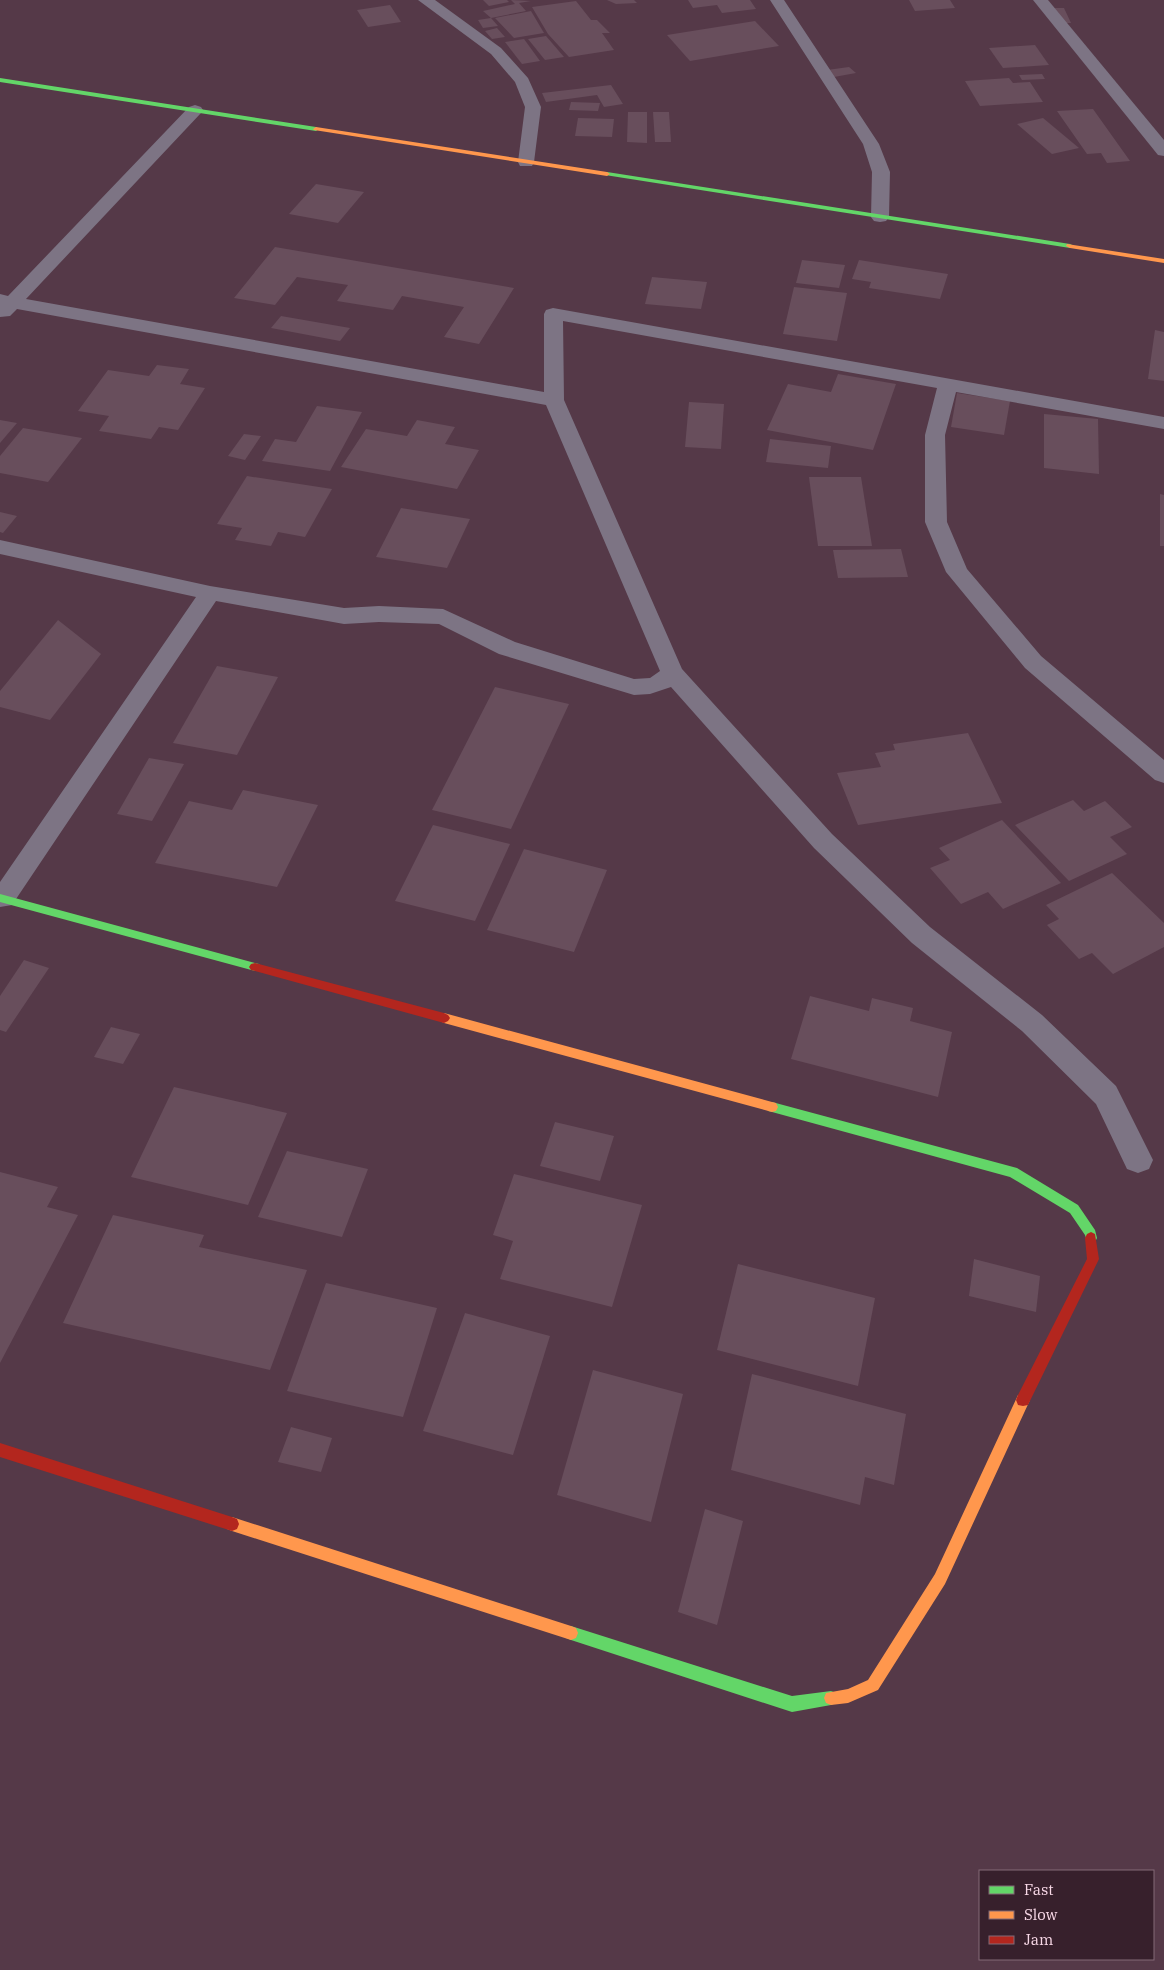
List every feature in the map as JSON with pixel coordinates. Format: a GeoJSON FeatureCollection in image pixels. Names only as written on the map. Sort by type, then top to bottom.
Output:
{"type":"FeatureCollection","features":[{"type":"Feature","properties":{"kind":"street"},"geometry":{"type":"LineString","coordinates":[[425,0],[496,51],[522,82],[533,107],[526,162]]}},
{"type":"Feature","properties":{"kind":"street"},"geometry":{"type":"LineString","coordinates":[[777,0],[871,144],[881,172],[880,217]]}},
{"type":"Feature","properties":{"kind":"street"},"geometry":{"type":"LineString","coordinates":[[1040,0],[1164,151]]}},
{"type":"Feature","properties":{"kind":"street"},"geometry":{"type":"LineString","coordinates":[[0,80],[1164,261]]}},
{"type":"Feature","properties":{"kind":"street"},"geometry":{"type":"LineString","coordinates":[[4,306],[194,110]]}},
{"type":"Feature","properties":{"kind":"street"},"geometry":{"type":"LineString","coordinates":[[4,306],[554,400]]}},
{"type":"Feature","properties":{"kind":"street"},"geometry":{"type":"LineString","coordinates":[[1138,1160],[1106,1095],[1032,1023],[922,934],[823,841],[672,673],[554,400],[553,314],[1164,422]]}},
{"type":"Feature","properties":{"kind":"street"},"geometry":{"type":"LineString","coordinates":[[948,384],[935,435],[936,522],[957,572],[1033,662],[1164,774]]}},
{"type":"Feature","properties":{"kind":"street"},"geometry":{"type":"LineString","coordinates":[[0,547],[210,593],[344,616],[379,614],[443,617],[507,648],[634,687],[653,687],[666,680],[672,673]]}},
{"type":"Feature","properties":{"kind":"street"},"geometry":{"type":"LineString","coordinates":[[0,1450],[792,1704],[848,1696],[873,1685],[940,1579],[1035,1373],[1093,1258],[1091,1234],[1074,1209],[1013,1172],[1,898],[210,593]]}},
{"type":"Feature","properties":{"kind":"building"},"geometry":{"type":"Polygon","coordinates":[[[483,0],[507,0],[509,2],[489,6],[483,0]]]}},
{"type":"Feature","properties":{"kind":"building"},"geometry":{"type":"Polygon","coordinates":[[[511,0],[531,1],[519,3],[526,11],[491,18],[483,11],[515,4],[511,0]]]}},
{"type":"Feature","properties":{"kind":"building"},"geometry":{"type":"Polygon","coordinates":[[[607,0],[634,0],[637,3],[616,4],[607,0]]]}},
{"type":"Feature","properties":{"kind":"building"},"geometry":{"type":"Polygon","coordinates":[[[688,0],[750,0],[756,9],[722,13],[717,5],[693,8],[688,0]]]}},
{"type":"Feature","properties":{"kind":"building"},"geometry":{"type":"Polygon","coordinates":[[[909,0],[950,0],[955,8],[915,11],[909,0]]]}},
{"type":"Feature","properties":{"kind":"building"},"geometry":{"type":"Polygon","coordinates":[[[576,1],[591,20],[597,20],[610,33],[602,33],[614,50],[569,57],[548,34],[532,7],[576,1]]]}},
{"type":"Feature","properties":{"kind":"building"},"geometry":{"type":"Polygon","coordinates":[[[390,5],[401,22],[368,27],[357,10],[390,5]]]}},
{"type":"Feature","properties":{"kind":"building"},"geometry":{"type":"Polygon","coordinates":[[[1054,8],[1064,8],[1071,23],[1061,23],[1054,8]]]}},
{"type":"Feature","properties":{"kind":"building"},"geometry":{"type":"Polygon","coordinates":[[[531,11],[544,33],[514,38],[495,18],[531,11]]]}},
{"type":"Feature","properties":{"kind":"building"},"geometry":{"type":"Polygon","coordinates":[[[491,18],[498,26],[483,28],[478,20],[491,18]]]}},
{"type":"Feature","properties":{"kind":"building"},"geometry":{"type":"Polygon","coordinates":[[[755,21],[779,46],[690,61],[667,35],[755,21]]]}},
{"type":"Feature","properties":{"kind":"building"},"geometry":{"type":"Polygon","coordinates":[[[497,28],[505,37],[492,39],[485,31],[497,28]]]}},
{"type":"Feature","properties":{"kind":"building"},"geometry":{"type":"Polygon","coordinates":[[[546,36],[564,57],[545,60],[528,39],[546,36]]]}},
{"type":"Feature","properties":{"kind":"building"},"geometry":{"type":"Polygon","coordinates":[[[524,39],[540,61],[522,64],[505,42],[524,39]]]}},
{"type":"Feature","properties":{"kind":"building"},"geometry":{"type":"Polygon","coordinates":[[[1035,45],[1049,65],[1003,68],[989,48],[1035,45]]]}},
{"type":"Feature","properties":{"kind":"building"},"geometry":{"type":"Polygon","coordinates":[[[849,67],[856,73],[834,77],[827,70],[849,67]]]}},
{"type":"Feature","properties":{"kind":"building"},"geometry":{"type":"Polygon","coordinates":[[[1042,74],[1045,79],[1022,80],[1019,75],[1042,74]]]}},
{"type":"Feature","properties":{"kind":"building"},"geometry":{"type":"Polygon","coordinates":[[[1009,78],[1013,83],[1030,82],[1043,102],[980,106],[965,81],[1009,78]]]}},
{"type":"Feature","properties":{"kind":"building"},"geometry":{"type":"Polygon","coordinates":[[[611,85],[623,104],[604,107],[597,95],[546,102],[542,93],[611,85]]]}},
{"type":"Feature","properties":{"kind":"building"},"geometry":{"type":"Polygon","coordinates":[[[571,102],[600,103],[598,111],[569,110],[571,102]]]}},
{"type":"Feature","properties":{"kind":"building"},"geometry":{"type":"Polygon","coordinates":[[[1093,109],[1130,161],[1107,163],[1101,153],[1087,154],[1057,111],[1093,109]]]}},
{"type":"Feature","properties":{"kind":"building"},"geometry":{"type":"Polygon","coordinates":[[[628,112],[647,112],[647,143],[627,142],[628,112]]]}},
{"type":"Feature","properties":{"kind":"building"},"geometry":{"type":"Polygon","coordinates":[[[653,112],[669,112],[671,142],[655,142],[653,112]]]}},
{"type":"Feature","properties":{"kind":"building"},"geometry":{"type":"Polygon","coordinates":[[[578,118],[614,119],[612,137],[575,136],[578,118]]]}},
{"type":"Feature","properties":{"kind":"building"},"geometry":{"type":"Polygon","coordinates":[[[1043,118],[1079,148],[1052,154],[1017,124],[1043,118]]]}},
{"type":"Feature","properties":{"kind":"building"},"geometry":{"type":"Polygon","coordinates":[[[316,184],[364,192],[338,223],[289,214],[316,184]]]}},
{"type":"Feature","properties":{"kind":"building"},"geometry":{"type":"Polygon","coordinates":[[[275,247],[514,288],[479,344],[444,337],[464,307],[402,296],[393,310],[337,301],[348,285],[297,277],[275,305],[234,298],[275,247]]]}},
{"type":"Feature","properties":{"kind":"building"},"geometry":{"type":"Polygon","coordinates":[[[802,260],[845,265],[839,288],[796,283],[802,260]]]}},
{"type":"Feature","properties":{"kind":"building"},"geometry":{"type":"Polygon","coordinates":[[[859,260],[948,274],[940,299],[869,288],[871,282],[852,279],[859,260]]]}},
{"type":"Feature","properties":{"kind":"building"},"geometry":{"type":"Polygon","coordinates":[[[652,277],[707,282],[701,309],[645,304],[652,277]]]}},
{"type":"Feature","properties":{"kind":"building"},"geometry":{"type":"Polygon","coordinates":[[[794,287],[847,293],[837,341],[783,334],[794,287]]]}},
{"type":"Feature","properties":{"kind":"building"},"geometry":{"type":"Polygon","coordinates":[[[281,316],[350,328],[340,341],[271,328],[281,316]]]}},
{"type":"Feature","properties":{"kind":"building"},"geometry":{"type":"Polygon","coordinates":[[[1155,330],[1164,332],[1164,381],[1148,379],[1155,330]]]}},
{"type":"Feature","properties":{"kind":"building"},"geometry":{"type":"Polygon","coordinates":[[[157,365],[189,369],[180,384],[205,388],[178,430],[159,427],[151,439],[99,431],[109,416],[78,411],[108,370],[149,376],[157,365]]]}},
{"type":"Feature","properties":{"kind":"building"},"geometry":{"type":"Polygon","coordinates":[[[838,374],[896,384],[873,450],[767,430],[788,384],[831,392],[838,374]]]}},
{"type":"Feature","properties":{"kind":"building"},"geometry":{"type":"Polygon","coordinates":[[[957,393],[1010,401],[1004,435],[951,427],[957,393]]]}},
{"type":"Feature","properties":{"kind":"building"},"geometry":{"type":"Polygon","coordinates":[[[689,402],[724,404],[721,449],[685,447],[689,402]]]}},
{"type":"Feature","properties":{"kind":"building"},"geometry":{"type":"Polygon","coordinates":[[[317,406],[362,412],[330,471],[262,461],[275,439],[296,442],[317,406]]]}},
{"type":"Feature","properties":{"kind":"building"},"geometry":{"type":"Polygon","coordinates":[[[1044,414],[1098,419],[1099,474],[1044,468],[1044,414]]]}},
{"type":"Feature","properties":{"kind":"building"},"geometry":{"type":"Polygon","coordinates":[[[0,420],[17,423],[0,443],[0,420]]]}},
{"type":"Feature","properties":{"kind":"building"},"geometry":{"type":"Polygon","coordinates":[[[417,420],[455,427],[445,444],[479,450],[457,489],[341,467],[366,429],[407,436],[417,420]]]}},
{"type":"Feature","properties":{"kind":"building"},"geometry":{"type":"Polygon","coordinates":[[[23,428],[82,438],[48,482],[0,473],[0,456],[23,428]]]}},
{"type":"Feature","properties":{"kind":"building"},"geometry":{"type":"Polygon","coordinates":[[[244,434],[261,436],[245,460],[228,456],[244,434]]]}},
{"type":"Feature","properties":{"kind":"building"},"geometry":{"type":"Polygon","coordinates":[[[770,439],[831,446],[828,468],[766,462],[770,439]]]}},
{"type":"Feature","properties":{"kind":"building"},"geometry":{"type":"Polygon","coordinates":[[[247,476],[332,489],[305,537],[278,532],[271,546],[235,540],[242,528],[217,524],[247,476]]]}},
{"type":"Feature","properties":{"kind":"building"},"geometry":{"type":"Polygon","coordinates":[[[809,477],[861,477],[872,546],[818,546],[809,477]]]}},
{"type":"Feature","properties":{"kind":"building"},"geometry":{"type":"Polygon","coordinates":[[[1160,494],[1164,495],[1164,546],[1160,546],[1160,494]]]}},
{"type":"Feature","properties":{"kind":"building"},"geometry":{"type":"Polygon","coordinates":[[[401,508],[470,519],[447,568],[376,557],[401,508]]]}},
{"type":"Feature","properties":{"kind":"building"},"geometry":{"type":"Polygon","coordinates":[[[0,512],[17,516],[3,533],[0,532],[0,512]]]}},
{"type":"Feature","properties":{"kind":"building"},"geometry":{"type":"Polygon","coordinates":[[[901,549],[908,577],[838,578],[833,550],[901,549]]]}},
{"type":"Feature","properties":{"kind":"building"},"geometry":{"type":"Polygon","coordinates":[[[58,620],[101,654],[50,720],[0,707],[0,691],[58,620]]]}},
{"type":"Feature","properties":{"kind":"building"},"geometry":{"type":"Polygon","coordinates":[[[217,666],[278,677],[237,755],[173,743],[217,666]]]}},
{"type":"Feature","properties":{"kind":"building"},"geometry":{"type":"Polygon","coordinates":[[[495,687],[569,704],[511,829],[432,810],[495,687]]]}},
{"type":"Feature","properties":{"kind":"building"},"geometry":{"type":"Polygon","coordinates":[[[968,733],[1002,803],[858,825],[837,773],[881,767],[875,753],[895,750],[893,744],[968,733]]]}},
{"type":"Feature","properties":{"kind":"building"},"geometry":{"type":"Polygon","coordinates":[[[149,758],[184,764],[152,821],[117,814],[149,758]]]}},
{"type":"Feature","properties":{"kind":"building"},"geometry":{"type":"Polygon","coordinates":[[[243,790],[318,805],[277,887],[155,863],[189,801],[232,810],[243,790]]]}},
{"type":"Feature","properties":{"kind":"building"},"geometry":{"type":"Polygon","coordinates":[[[1073,800],[1084,811],[1105,801],[1132,827],[1110,837],[1127,854],[1069,881],[1015,825],[1073,800]]]}},
{"type":"Feature","properties":{"kind":"building"},"geometry":{"type":"Polygon","coordinates":[[[1002,820],[1061,883],[1003,909],[988,892],[961,904],[930,868],[950,860],[939,848],[1002,820]]]}},
{"type":"Feature","properties":{"kind":"building"},"geometry":{"type":"Polygon","coordinates":[[[433,825],[510,844],[475,921],[395,901],[433,825]]]}},
{"type":"Feature","properties":{"kind":"building"},"geometry":{"type":"Polygon","coordinates":[[[524,849],[607,870],[574,952],[487,930],[524,849]]]}},
{"type":"Feature","properties":{"kind":"building"},"geometry":{"type":"Polygon","coordinates":[[[1112,873],[1164,923],[1164,947],[1113,974],[1092,953],[1079,959],[1047,925],[1059,919],[1046,905],[1112,873]]]}},
{"type":"Feature","properties":{"kind":"building"},"geometry":{"type":"Polygon","coordinates":[[[24,960],[49,968],[6,1032],[0,1030],[0,996],[24,960]]]}},
{"type":"Feature","properties":{"kind":"building"},"geometry":{"type":"Polygon","coordinates":[[[810,996],[869,1011],[872,998],[913,1008],[910,1021],[952,1032],[938,1097],[791,1059],[810,996]]]}},
{"type":"Feature","properties":{"kind":"building"},"geometry":{"type":"Polygon","coordinates":[[[111,1027],[140,1034],[123,1064],[94,1057],[111,1027]]]}},
{"type":"Feature","properties":{"kind":"building"},"geometry":{"type":"Polygon","coordinates":[[[174,1087],[287,1113],[248,1205],[131,1177],[174,1087]]]}},
{"type":"Feature","properties":{"kind":"building"},"geometry":{"type":"Polygon","coordinates":[[[555,1122],[614,1136],[600,1181],[540,1166],[555,1122]]]}},
{"type":"Feature","properties":{"kind":"building"},"geometry":{"type":"Polygon","coordinates":[[[287,1151],[368,1169],[342,1237],[258,1217],[287,1151]]]}},
{"type":"Feature","properties":{"kind":"building"},"geometry":{"type":"Polygon","coordinates":[[[0,1172],[58,1187],[47,1207],[78,1215],[0,1363],[0,1172]]]}},
{"type":"Feature","properties":{"kind":"building"},"geometry":{"type":"Polygon","coordinates":[[[514,1174],[642,1205],[612,1307],[500,1279],[513,1241],[493,1235],[514,1174]]]}},
{"type":"Feature","properties":{"kind":"building"},"geometry":{"type":"Polygon","coordinates":[[[113,1215],[204,1235],[199,1247],[307,1270],[270,1370],[63,1323],[113,1215]]]}},
{"type":"Feature","properties":{"kind":"building"},"geometry":{"type":"Polygon","coordinates":[[[974,1259],[1040,1276],[1036,1312],[969,1296],[974,1259]]]}},
{"type":"Feature","properties":{"kind":"building"},"geometry":{"type":"Polygon","coordinates":[[[738,1264],[875,1298],[858,1386],[717,1350],[738,1264]]]}},
{"type":"Feature","properties":{"kind":"building"},"geometry":{"type":"Polygon","coordinates":[[[326,1283],[437,1308],[403,1417],[287,1391],[326,1283]]]}},
{"type":"Feature","properties":{"kind":"building"},"geometry":{"type":"Polygon","coordinates":[[[465,1313],[550,1336],[513,1455],[423,1431],[465,1313]]]}},
{"type":"Feature","properties":{"kind":"building"},"geometry":{"type":"Polygon","coordinates":[[[593,1370],[683,1394],[651,1522],[557,1495],[593,1370]]]}},
{"type":"Feature","properties":{"kind":"building"},"geometry":{"type":"Polygon","coordinates":[[[752,1374],[906,1414],[894,1485],[865,1477],[860,1505],[731,1470],[752,1374]]]}},
{"type":"Feature","properties":{"kind":"building"},"geometry":{"type":"Polygon","coordinates":[[[291,1427],[332,1438],[321,1472],[278,1462],[291,1427]]]}},
{"type":"Feature","properties":{"kind":"building"},"geometry":{"type":"Polygon","coordinates":[[[705,1509],[743,1521],[717,1625],[678,1612],[705,1509]]]}},
{"type":"Feature","properties":{"kind":"traffic: fast"},"geometry":{"type":"LineString","coordinates":[[0,80],[316,129]]}},
{"type":"Feature","properties":{"kind":"traffic: fast"},"geometry":{"type":"LineString","coordinates":[[607,174],[1070,246]]}},
{"type":"Feature","properties":{"kind":"traffic: fast"},"geometry":{"type":"LineString","coordinates":[[0,898],[255,967]]}},
{"type":"Feature","properties":{"kind":"traffic: fast"},"geometry":{"type":"LineString","coordinates":[[772,1107],[1013,1172],[1074,1209],[1091,1234],[1091,1238]]}},
{"type":"Feature","properties":{"kind":"traffic: fast"},"geometry":{"type":"LineString","coordinates":[[571,1633],[792,1704],[831,1698]]}},
{"type":"Feature","properties":{"kind":"traffic: slow"},"geometry":{"type":"LineString","coordinates":[[316,129],[607,174]]}},
{"type":"Feature","properties":{"kind":"traffic: slow"},"geometry":{"type":"LineString","coordinates":[[1070,246],[1164,261]]}},
{"type":"Feature","properties":{"kind":"traffic: slow"},"geometry":{"type":"LineString","coordinates":[[444,1018],[772,1107]]}},
{"type":"Feature","properties":{"kind":"traffic: slow"},"geometry":{"type":"LineString","coordinates":[[831,1698],[848,1696],[873,1685],[940,1579],[1023,1400]]}},
{"type":"Feature","properties":{"kind":"traffic: slow"},"geometry":{"type":"LineString","coordinates":[[232,1524],[571,1633]]}},
{"type":"Feature","properties":{"kind":"traffic: jam"},"geometry":{"type":"LineString","coordinates":[[255,967],[444,1018]]}},
{"type":"Feature","properties":{"kind":"traffic: jam"},"geometry":{"type":"LineString","coordinates":[[1023,1400],[1093,1259],[1091,1238]]}},
{"type":"Feature","properties":{"kind":"traffic: jam"},"geometry":{"type":"LineString","coordinates":[[0,1450],[232,1524]]}}]}
